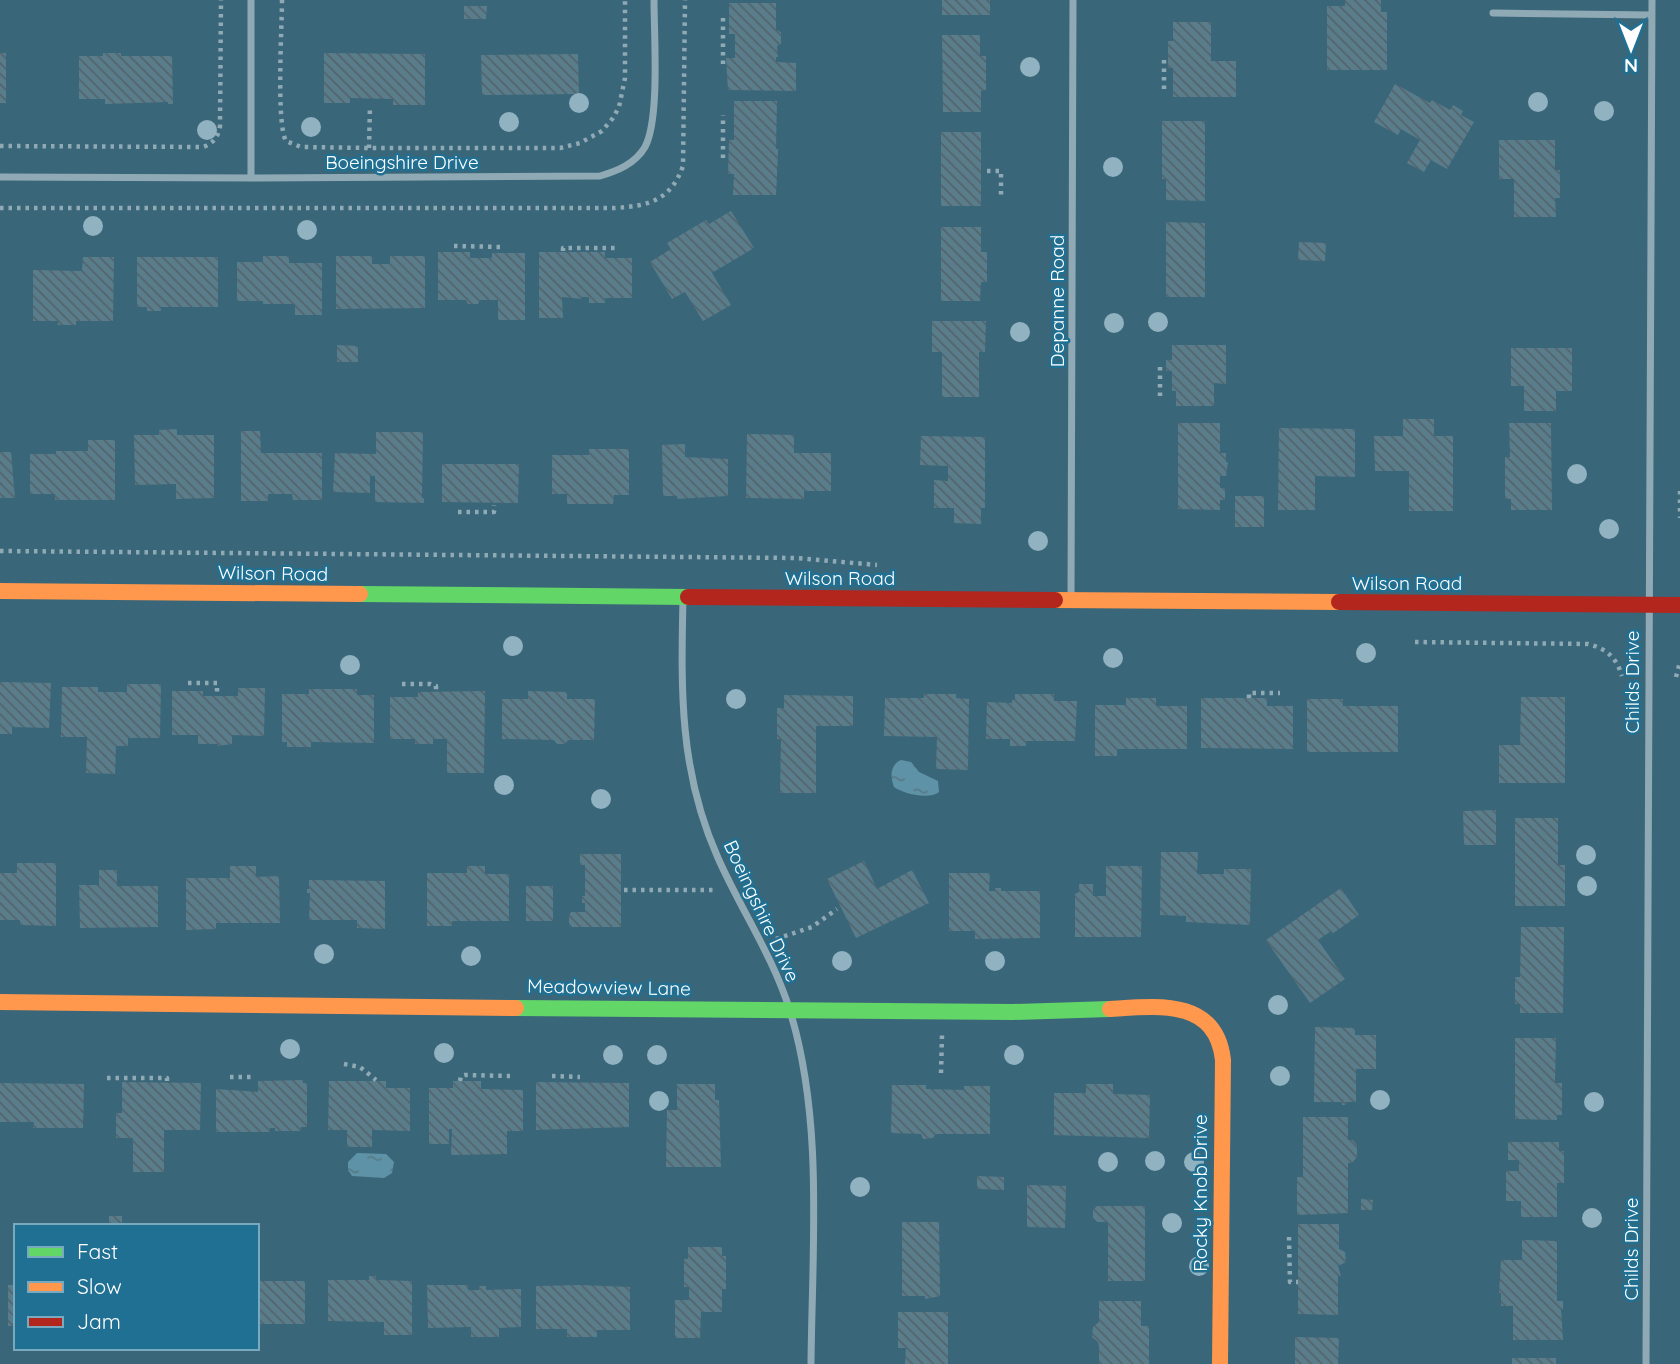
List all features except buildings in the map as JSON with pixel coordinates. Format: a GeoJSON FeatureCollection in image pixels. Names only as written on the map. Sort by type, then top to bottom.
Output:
{"type":"FeatureCollection","features":[{"type":"Feature","properties":{"kind":"street"},"geometry":{"type":"LineString","coordinates":[[251,0],[251,178]]}},
{"type":"Feature","properties":{"kind":"street","name":"Boeingshire Drive"},"geometry":{"type":"LineString","coordinates":[[0,177],[584,177],[611,173],[636,159],[645,147],[650,132],[654,78],[654,0]]}},
{"type":"Feature","properties":{"kind":"street","name":"Depanne Road"},"geometry":{"type":"LineString","coordinates":[[1071,601],[1073,0]]}},
{"type":"Feature","properties":{"kind":"street","name":"Childs Drive"},"geometry":{"type":"LineString","coordinates":[[1646,1364],[1652,0]]}},
{"type":"Feature","properties":{"kind":"street"},"geometry":{"type":"LineString","coordinates":[[1493,13],[1652,15]]}},
{"type":"Feature","properties":{"kind":"street","name":"Wilson Road"},"geometry":{"type":"LineString","coordinates":[[0,592],[1680,605]]}},
{"type":"Feature","properties":{"kind":"street","name":"Boeingshire Drive"},"geometry":{"type":"LineString","coordinates":[[684,598],[681,676],[689,766],[706,828],[732,888],[763,944],[790,1011],[802,1056],[811,1126],[813,1188],[811,1364]]}},
{"type":"Feature","properties":{"kind":"street","name":"Meadowview Lane"},"geometry":{"type":"LineString","coordinates":[[0,1002],[790,1011],[1172,1008],[1193,1013],[1213,1025]]}},
{"type":"Feature","properties":{"kind":"street","name":"Rocky Knob Drive"},"geometry":{"type":"LineString","coordinates":[[1213,1025],[1221,1041],[1224,1065],[1221,1097],[1220,1364]]}},
{"type":"Feature","properties":{"kind":"path"},"geometry":{"type":"LineString","coordinates":[[0,146],[203,147],[209,144],[218,133],[220,125],[221,0]]}},
{"type":"Feature","properties":{"kind":"path"},"geometry":{"type":"LineString","coordinates":[[282,0],[281,113],[282,134],[286,141],[300,147],[369,148],[560,148],[592,138],[613,118],[622,97],[625,0]]}},
{"type":"Feature","properties":{"kind":"path"},"geometry":{"type":"LineString","coordinates":[[723,18],[725,66]]}},
{"type":"Feature","properties":{"kind":"path"},"geometry":{"type":"LineString","coordinates":[[1164,89],[1164,60],[1166,61]]}},
{"type":"Feature","properties":{"kind":"path"},"geometry":{"type":"LineString","coordinates":[[369,148],[370,106]]}},
{"type":"Feature","properties":{"kind":"path"},"geometry":{"type":"LineString","coordinates":[[723,115],[723,158]]}},
{"type":"Feature","properties":{"kind":"path"},"geometry":{"type":"LineString","coordinates":[[987,171],[1001,171],[1001,196]]}},
{"type":"Feature","properties":{"kind":"path"},"geometry":{"type":"LineString","coordinates":[[454,246],[501,247],[501,251]]}},
{"type":"Feature","properties":{"kind":"path"},"geometry":{"type":"LineString","coordinates":[[563,251],[563,248],[616,248]]}},
{"type":"Feature","properties":{"kind":"path"},"geometry":{"type":"LineString","coordinates":[[1160,396],[1160,366],[1164,366]]}},
{"type":"Feature","properties":{"kind":"path"},"geometry":{"type":"LineString","coordinates":[[1680,492],[1680,518]]}},
{"type":"Feature","properties":{"kind":"path"},"geometry":{"type":"LineString","coordinates":[[458,512],[494,512],[494,505]]}},
{"type":"Feature","properties":{"kind":"path"},"geometry":{"type":"LineString","coordinates":[[0,551],[797,558],[877,565]]}},
{"type":"Feature","properties":{"kind":"path"},"geometry":{"type":"LineString","coordinates":[[1415,642],[1588,644],[1611,654],[1619,665],[1622,676]]}},
{"type":"Feature","properties":{"kind":"path"},"geometry":{"type":"LineString","coordinates":[[1675,677],[1680,662]]}},
{"type":"Feature","properties":{"kind":"path"},"geometry":{"type":"LineString","coordinates":[[188,682],[217,683],[217,695]]}},
{"type":"Feature","properties":{"kind":"path"},"geometry":{"type":"LineString","coordinates":[[402,684],[430,684],[436,687],[436,690]]}},
{"type":"Feature","properties":{"kind":"path"},"geometry":{"type":"LineString","coordinates":[[1249,698],[1249,693],[1280,693]]}},
{"type":"Feature","properties":{"kind":"path"},"geometry":{"type":"LineString","coordinates":[[624,890],[702,891],[732,888]]}},
{"type":"Feature","properties":{"kind":"path"},"geometry":{"type":"LineString","coordinates":[[763,944],[812,927],[838,909]]}},
{"type":"Feature","properties":{"kind":"path"},"geometry":{"type":"LineString","coordinates":[[941,1073],[942,1011]]}},
{"type":"Feature","properties":{"kind":"path"},"geometry":{"type":"LineString","coordinates":[[344,1064],[360,1067],[376,1080]]}},
{"type":"Feature","properties":{"kind":"path"},"geometry":{"type":"LineString","coordinates":[[460,1081],[461,1076],[465,1075],[510,1076]]}},
{"type":"Feature","properties":{"kind":"path"},"geometry":{"type":"LineString","coordinates":[[552,1076],[580,1077]]}},
{"type":"Feature","properties":{"kind":"path"},"geometry":{"type":"LineString","coordinates":[[230,1077],[255,1077]]}},
{"type":"Feature","properties":{"kind":"path"},"geometry":{"type":"LineString","coordinates":[[107,1078],[167,1079],[167,1083]]}},
{"type":"Feature","properties":{"kind":"path"},"geometry":{"type":"LineString","coordinates":[[1289,1237],[1290,1282],[1298,1282]]}},
{"type":"Feature","properties":{"kind":"water"},"geometry":{"type":"Polygon","coordinates":[[[901,760],[911,762],[919,772],[938,781],[939,792],[929,796],[917,795],[894,787],[892,772],[901,760]]]}},
{"type":"Feature","properties":{"kind":"water"},"geometry":{"type":"Polygon","coordinates":[[[357,1153],[386,1154],[394,1162],[392,1173],[384,1178],[352,1176],[348,1170],[348,1162],[357,1153]]]}},
{"type":"Feature","properties":{"kind":"traffic: fast"},"geometry":{"type":"LineString","coordinates":[[360,594],[688,597]]}},
{"type":"Feature","properties":{"kind":"traffic: fast"},"geometry":{"type":"LineString","coordinates":[[516,1008],[1013,1012],[1110,1009]]}},
{"type":"Feature","properties":{"kind":"traffic: slow"},"geometry":{"type":"LineString","coordinates":[[0,591],[360,594]]}},
{"type":"Feature","properties":{"kind":"traffic: slow"},"geometry":{"type":"LineString","coordinates":[[1055,600],[1339,602]]}},
{"type":"Feature","properties":{"kind":"traffic: slow"},"geometry":{"type":"LineString","coordinates":[[0,1002],[516,1008]]}},
{"type":"Feature","properties":{"kind":"traffic: slow"},"geometry":{"type":"LineString","coordinates":[[1110,1009],[1165,1007],[1182,1010],[1209,1025],[1218,1040],[1223,1060],[1220,1364]]}},
{"type":"Feature","properties":{"kind":"traffic: jam"},"geometry":{"type":"LineString","coordinates":[[688,597],[1055,600]]}},
{"type":"Feature","properties":{"kind":"traffic: jam"},"geometry":{"type":"LineString","coordinates":[[1339,602],[1680,605]]}}]}
